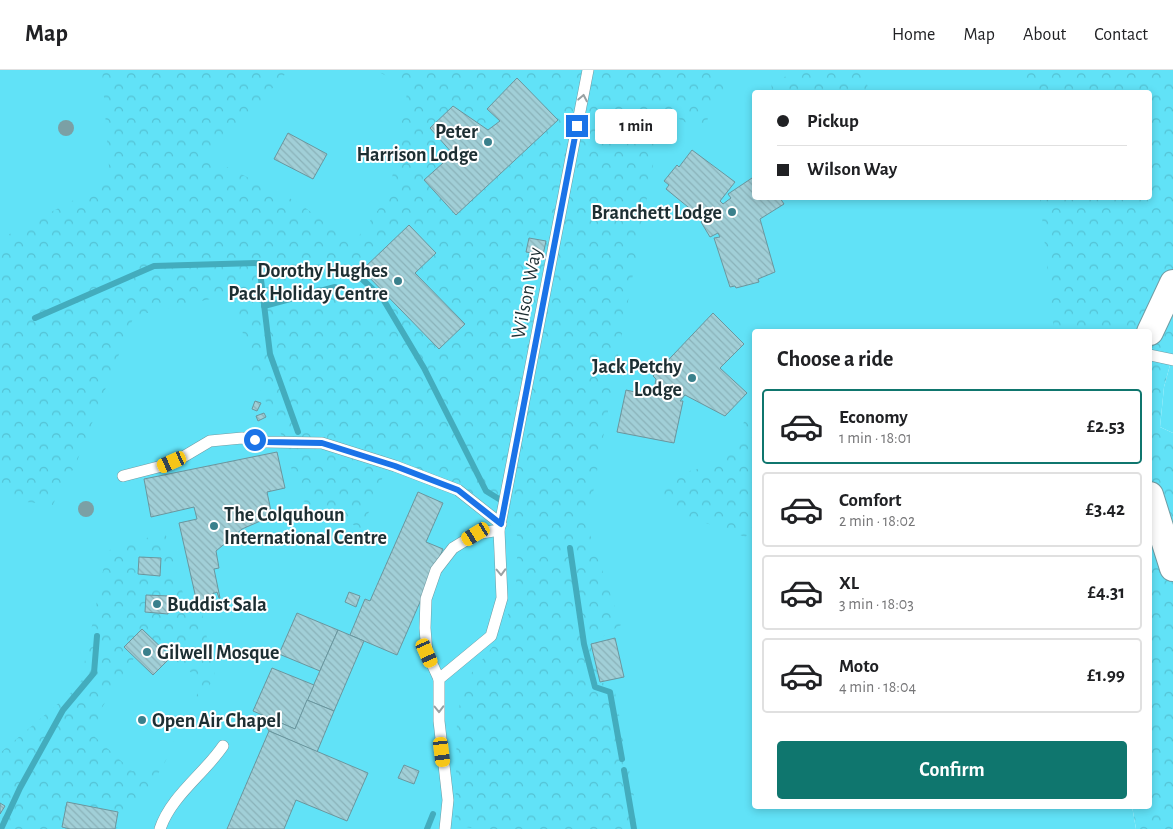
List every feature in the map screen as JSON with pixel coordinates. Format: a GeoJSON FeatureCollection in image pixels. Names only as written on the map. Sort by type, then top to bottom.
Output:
{"type":"FeatureCollection","features":[{"type":"Feature","properties":{"kind":"street"},"geometry":{"type":"LineString","coordinates":[[1151,329],[1173,283]]}},
{"type":"Feature","properties":{"kind":"street"},"geometry":{"type":"LineString","coordinates":[[1152,500],[1173,568]]}},
{"type":"Feature","properties":{"kind":"lane","name":"Wilson Way"},"geometry":{"type":"LineString","coordinates":[[439,679],[491,636],[502,598],[500,527],[588,70]]}},
{"type":"Feature","properties":{"kind":"lane"},"geometry":{"type":"LineString","coordinates":[[1152,355],[1173,360]]}},
{"type":"Feature","properties":{"kind":"lane"},"geometry":{"type":"LineString","coordinates":[[123,476],[162,466],[183,457],[210,441],[242,438],[267,442],[322,443],[395,466],[458,490],[500,527]]}},
{"type":"Feature","properties":{"kind":"lane"},"geometry":{"type":"LineString","coordinates":[[445,829],[448,800],[439,721],[439,679],[427,653],[425,628],[426,599],[436,570],[453,548],[476,534],[500,527]]}},
{"type":"Feature","properties":{"kind":"lane"},"geometry":{"type":"LineString","coordinates":[[160,829],[175,801],[214,759],[223,746]]}},
{"type":"Feature","properties":{"kind":"green space"},"geometry":{"type":"Polygon","coordinates":[[[0,70],[1161,70],[1151,90],[752,90],[752,200],[1125,200],[1101,329],[752,329],[752,809],[1133,809],[1136,829],[0,829],[0,70]]]}},
{"type":"Feature","properties":{"kind":"green space"},"geometry":{"type":"Polygon","coordinates":[[[102,70],[289,70],[209,158],[299,203],[353,244],[389,195],[408,87],[375,70],[710,70],[736,83],[725,94],[710,94],[712,107],[703,132],[663,110],[587,526],[621,625],[591,644],[600,682],[614,687],[640,829],[477,829],[455,825],[457,717],[465,681],[503,634],[516,583],[518,537],[496,503],[390,459],[362,529],[301,500],[281,434],[253,374],[233,294],[134,316],[74,469],[64,478],[53,505],[0,499],[0,239],[110,181],[102,70]]]}},
{"type":"Feature","properties":{"kind":"green space"},"geometry":{"type":"Polygon","coordinates":[[[807,70],[857,70],[867,84],[868,90],[772,90],[771,81],[807,70]]]}},
{"type":"Feature","properties":{"kind":"green space"},"geometry":{"type":"Polygon","coordinates":[[[1023,70],[1173,70],[1173,354],[1164,387],[1160,427],[1173,433],[1173,829],[1136,829],[1133,809],[1152,809],[1152,329],[1054,329],[1040,200],[1152,200],[1152,90],[1026,90],[1023,70]]]}},
{"type":"Feature","properties":{"kind":"green space"},"geometry":{"type":"Polygon","coordinates":[[[1173,354],[1173,433],[1160,427],[1164,387],[1173,354]]]}},
{"type":"Feature","properties":{"kind":"green space"},"geometry":{"type":"Polygon","coordinates":[[[752,406],[752,531],[745,537],[664,508],[660,494],[675,475],[697,469],[730,450],[752,406]]]}},
{"type":"Feature","properties":{"kind":"green space"},"geometry":{"type":"Polygon","coordinates":[[[165,532],[189,614],[202,614],[215,676],[158,774],[116,829],[0,829],[0,753],[80,685],[107,551],[165,532]],[[171,657],[153,675],[134,658],[101,709],[95,737],[132,771],[148,770],[163,761],[193,705],[202,681],[171,657]]]}},
{"type":"Feature","properties":{"kind":"building","name":"Peter Harrison Lodge"},"geometry":{"type":"Polygon","coordinates":[[[517,78],[558,120],[456,215],[424,180],[453,154],[430,128],[453,106],[488,130],[500,121],[487,109],[517,78]]]}},
{"type":"Feature","properties":{"kind":"building"},"geometry":{"type":"Polygon","coordinates":[[[288,133],[327,154],[313,179],[274,159],[288,133]]]}},
{"type":"Feature","properties":{"kind":"building","name":"Branchett Lodge"},"geometry":{"type":"Polygon","coordinates":[[[692,150],[735,182],[720,201],[723,204],[731,198],[728,194],[752,178],[752,200],[781,200],[784,204],[760,219],[775,272],[758,279],[759,282],[736,288],[735,286],[730,287],[714,238],[720,237],[718,233],[710,237],[701,222],[704,220],[666,189],[669,185],[664,181],[677,165],[679,167],[692,150]]]}},
{"type":"Feature","properties":{"kind":"building","name":"Dorothy Hughes Pack Holiday Centre"},"geometry":{"type":"Polygon","coordinates":[[[409,225],[436,253],[415,273],[465,324],[439,349],[362,270],[409,225]]]}},
{"type":"Feature","properties":{"kind":"building"},"geometry":{"type":"Polygon","coordinates":[[[529,238],[546,241],[543,255],[526,252],[529,238]]]}},
{"type":"Feature","properties":{"kind":"building","name":"Jack Petchy Lodge"},"geometry":{"type":"Polygon","coordinates":[[[713,313],[744,344],[720,368],[747,393],[725,416],[685,395],[680,401],[683,401],[674,443],[617,432],[626,390],[653,396],[656,379],[653,376],[713,313]]]}},
{"type":"Feature","properties":{"kind":"building"},"geometry":{"type":"Polygon","coordinates":[[[255,401],[261,403],[257,411],[252,409],[255,401]]]}},
{"type":"Feature","properties":{"kind":"building"},"geometry":{"type":"Polygon","coordinates":[[[264,413],[266,417],[258,421],[256,416],[264,413]]]}},
{"type":"Feature","properties":{"kind":"building","name":"The Colquhoun International Centre"},"geometry":{"type":"Polygon","coordinates":[[[277,452],[285,488],[267,492],[272,516],[242,529],[216,551],[219,568],[214,569],[220,598],[217,592],[213,593],[214,600],[197,603],[179,523],[197,519],[194,507],[151,517],[144,479],[277,452]]]}},
{"type":"Feature","properties":{"kind":"building"},"geometry":{"type":"Polygon","coordinates":[[[418,492],[443,503],[426,542],[443,549],[397,655],[350,635],[365,599],[370,601],[418,492]]]}},
{"type":"Feature","properties":{"kind":"building"},"geometry":{"type":"Polygon","coordinates":[[[139,557],[161,558],[160,576],[138,574],[139,557]]]}},
{"type":"Feature","properties":{"kind":"building"},"geometry":{"type":"Polygon","coordinates":[[[349,592],[360,596],[356,607],[345,602],[349,592]]]}},
{"type":"Feature","properties":{"kind":"building","name":"Buddist Sala"},"geometry":{"type":"Polygon","coordinates":[[[146,595],[169,596],[168,614],[145,612],[146,595]]]}},
{"type":"Feature","properties":{"kind":"building"},"geometry":{"type":"Polygon","coordinates":[[[297,613],[338,630],[320,671],[279,654],[297,613]]]}},
{"type":"Feature","properties":{"kind":"building","name":"Gilwell Mosque"},"geometry":{"type":"Polygon","coordinates":[[[142,629],[171,657],[153,675],[124,647],[142,629]]]}},
{"type":"Feature","properties":{"kind":"building"},"geometry":{"type":"Polygon","coordinates":[[[338,630],[364,641],[334,711],[307,700],[338,630]]]}},
{"type":"Feature","properties":{"kind":"building"},"geometry":{"type":"Polygon","coordinates":[[[615,638],[624,677],[600,682],[591,644],[615,638]]]}},
{"type":"Feature","properties":{"kind":"building"},"geometry":{"type":"Polygon","coordinates":[[[272,668],[314,685],[295,729],[253,711],[272,668]]]}},
{"type":"Feature","properties":{"kind":"building"},"geometry":{"type":"Polygon","coordinates":[[[307,700],[334,711],[317,752],[269,731],[267,728],[267,717],[295,729],[307,700]]]}},
{"type":"Feature","properties":{"kind":"building"},"geometry":{"type":"Polygon","coordinates":[[[269,731],[368,773],[347,821],[296,800],[284,829],[227,829],[269,731]]]}},
{"type":"Feature","properties":{"kind":"building"},"geometry":{"type":"Polygon","coordinates":[[[404,765],[419,771],[414,784],[398,778],[404,765]]]}},
{"type":"Feature","properties":{"kind":"building"},"geometry":{"type":"Polygon","coordinates":[[[67,802],[118,812],[115,829],[70,829],[62,827],[67,802]]]}},
{"type":"Feature","properties":{"kind":"building"},"geometry":{"type":"Polygon","coordinates":[[[0,803],[5,806],[0,814],[0,803]]]}},
{"type":"Feature","properties":{"kind":"waterway"},"geometry":{"type":"LineString","coordinates":[[35,318],[154,266],[259,263],[270,354],[298,432]]}},
{"type":"Feature","properties":{"kind":"waterway"},"geometry":{"type":"LineString","coordinates":[[361,278],[383,299],[424,368],[486,491],[499,499]]}},
{"type":"Feature","properties":{"kind":"waterway"},"geometry":{"type":"LineString","coordinates":[[264,306],[335,287]]}},
{"type":"Feature","properties":{"kind":"waterway"},"geometry":{"type":"LineString","coordinates":[[570,548],[584,644],[595,687],[610,692],[622,759]]}},
{"type":"Feature","properties":{"kind":"waterway"},"geometry":{"type":"LineString","coordinates":[[1,829],[20,788],[63,710],[94,673],[97,636]]}},
{"type":"Feature","properties":{"kind":"waterway"},"geometry":{"type":"LineString","coordinates":[[624,770],[634,829]]}},
{"type":"Feature","properties":{"kind":"waterway"},"geometry":{"type":"LineString","coordinates":[[427,829],[433,814]]}},
{"type":"Feature","properties":{"kind":"place","name":"Peter Harrison Lodge"},"geometry":{"type":"Point","coordinates":[488,142]}},
{"type":"Feature","properties":{"kind":"place","name":"Branchett Lodge"},"geometry":{"type":"Point","coordinates":[732,212]}},
{"type":"Feature","properties":{"kind":"place","name":"Dorothy Hughes Pack Holiday Centre"},"geometry":{"type":"Point","coordinates":[398,281]}},
{"type":"Feature","properties":{"kind":"place","name":"Jack Petchy Lodge"},"geometry":{"type":"Point","coordinates":[692,378]}},
{"type":"Feature","properties":{"kind":"place","name":"The Colquhoun International Centre"},"geometry":{"type":"Point","coordinates":[214,526]}},
{"type":"Feature","properties":{"kind":"place","name":"Buddist Sala"},"geometry":{"type":"Point","coordinates":[157,604]}},
{"type":"Feature","properties":{"kind":"place","name":"Gilwell Mosque"},"geometry":{"type":"Point","coordinates":[147,652]}},
{"type":"Feature","properties":{"kind":"place","name":"Open Air Chapel"},"geometry":{"type":"Point","coordinates":[142,720]}},
{"type":"Feature","properties":{"kind":"route"},"geometry":{"type":"LineString","coordinates":[[255,440],[322,443],[395,466],[458,490],[501,524],[577,126]]}}]}
